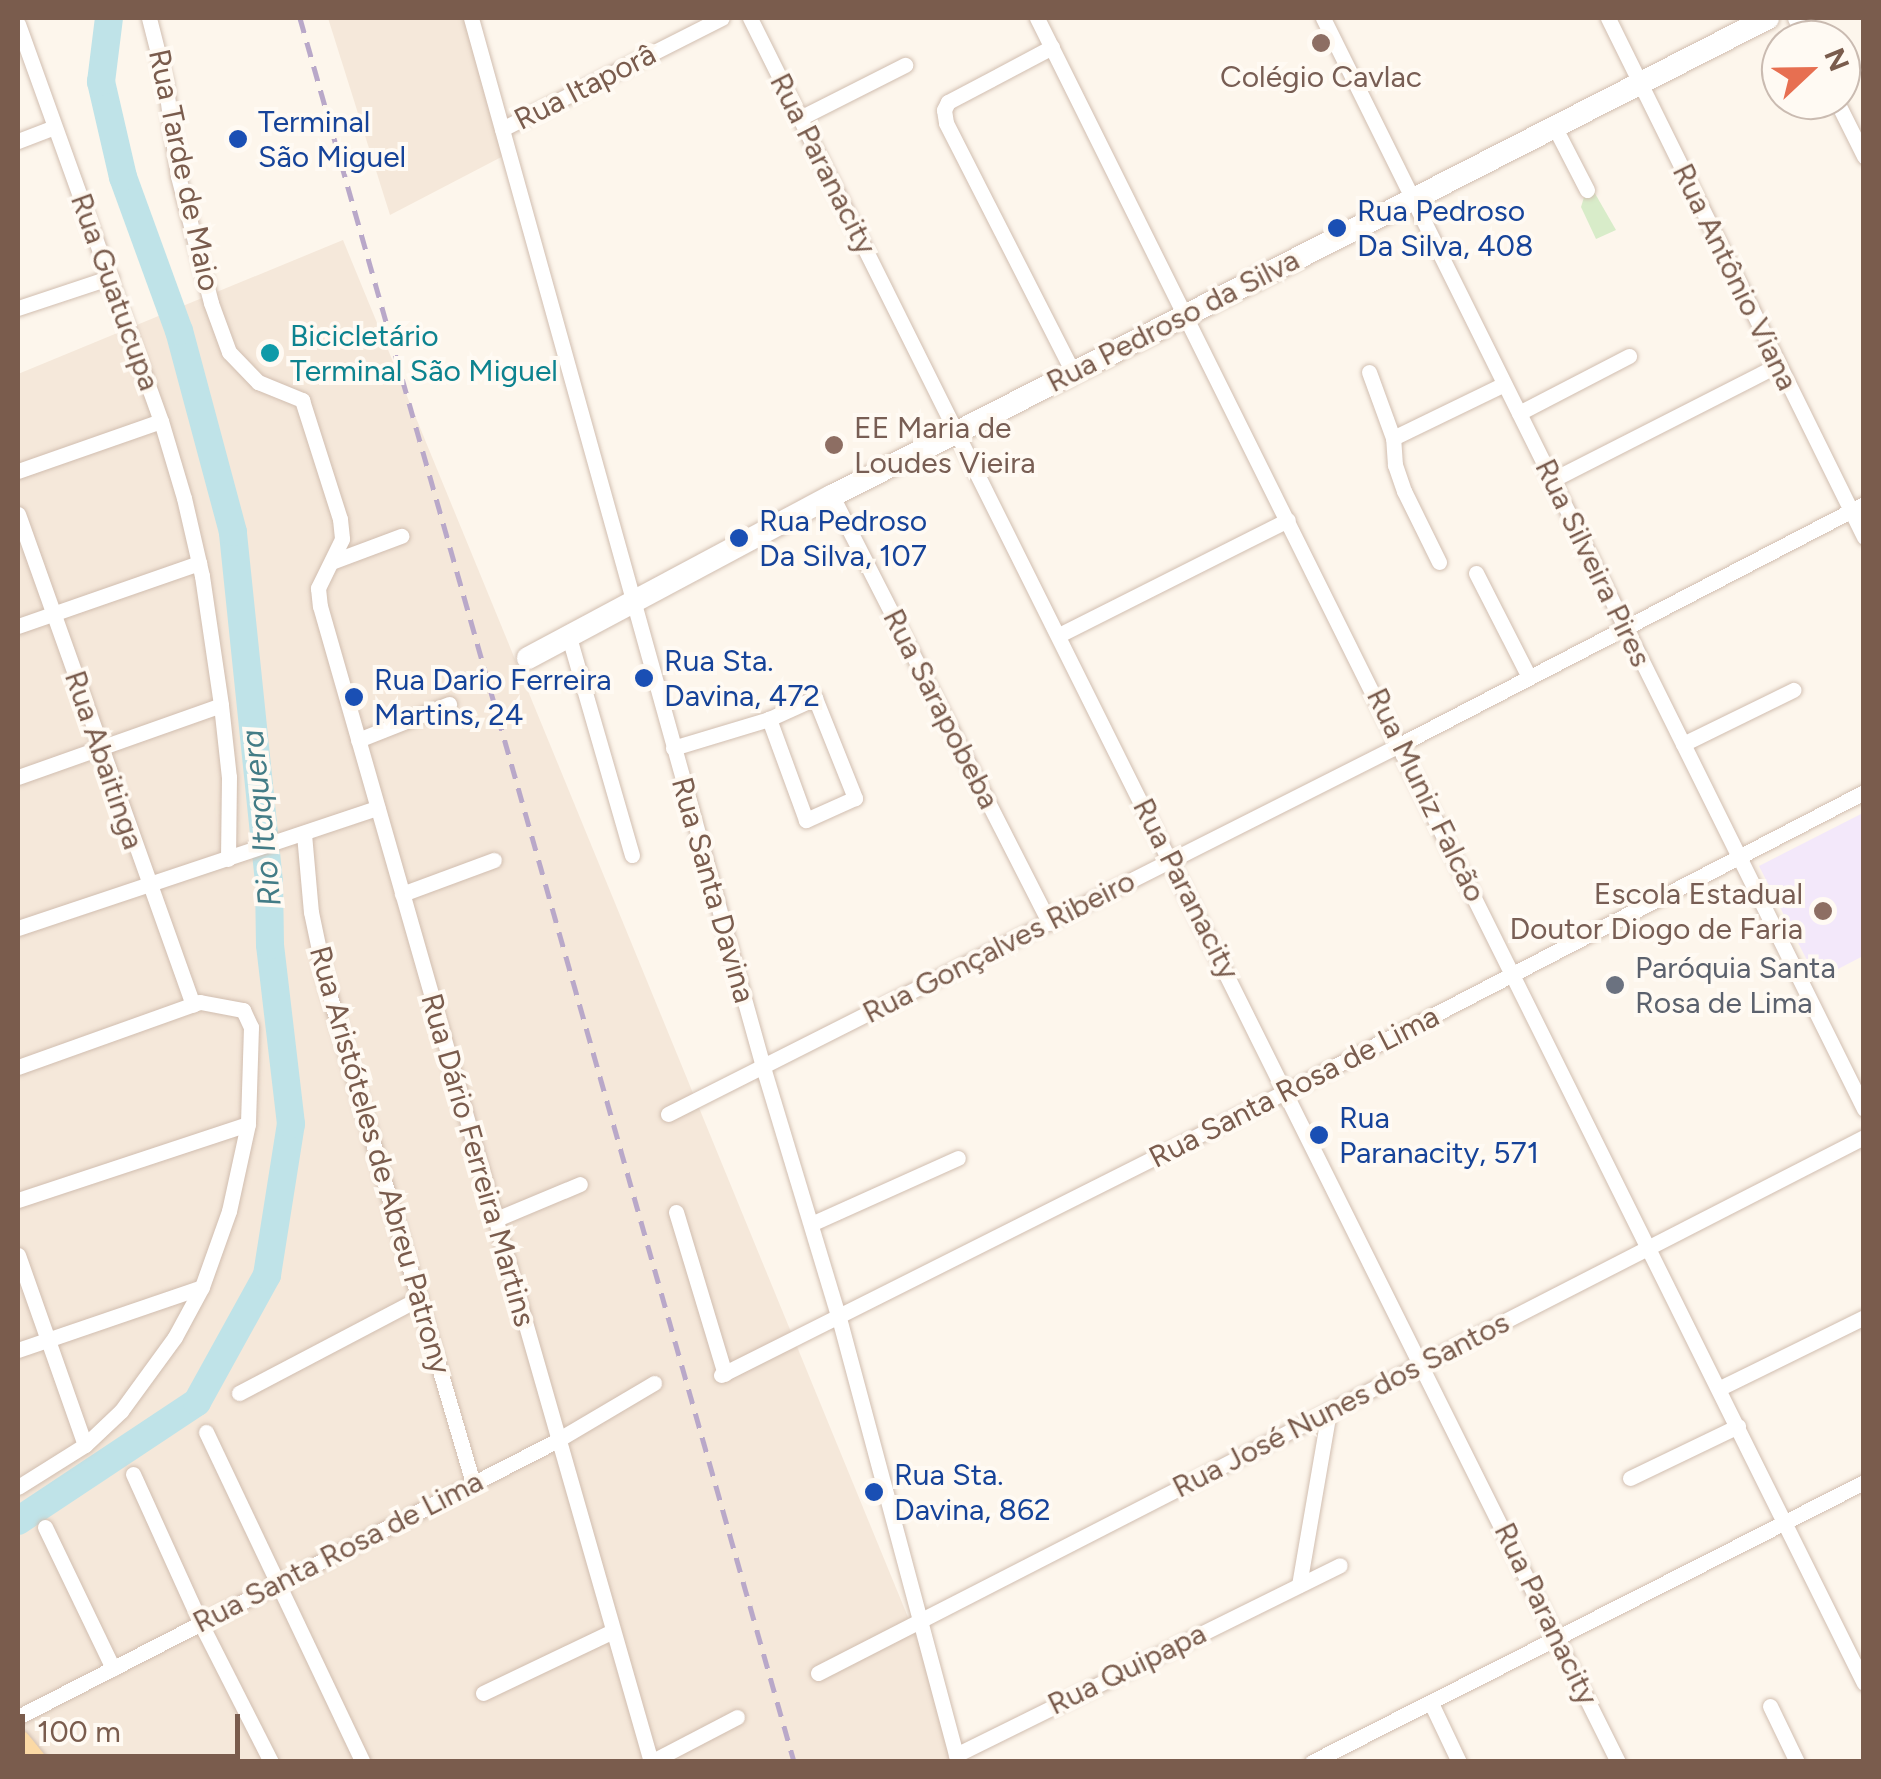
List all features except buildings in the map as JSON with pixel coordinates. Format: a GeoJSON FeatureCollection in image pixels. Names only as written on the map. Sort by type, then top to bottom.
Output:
{"type":"FeatureCollection","features":[{"type":"Feature","properties":{"kind":"main road"},"geometry":{"type":"LineString","coordinates":[[18,1742],[34,1762]]}},
{"type":"Feature","properties":{"kind":"street","name":"Rua Tarde de Maio"},"geometry":{"type":"LineString","coordinates":[[149,18],[164,81],[178,176],[211,303],[229,352],[258,382],[302,400]]}},
{"type":"Feature","properties":{"kind":"street","name":"Rua Santa Davina"},"geometry":{"type":"LineString","coordinates":[[470,18],[762,1067],[839,1318],[956,1758]]}},
{"type":"Feature","properties":{"kind":"street","name":"Rua Itaporâ"},"geometry":{"type":"LineString","coordinates":[[502,129],[722,18]]}},
{"type":"Feature","properties":{"kind":"street","name":"Rua Paranacity"},"geometry":{"type":"LineString","coordinates":[[750,18],[1618,1762]]}},
{"type":"Feature","properties":{"kind":"street","name":"Rua Muniz Falcão"},"geometry":{"type":"LineString","coordinates":[[1037,18],[1401,744],[1864,1683]]}},
{"type":"Feature","properties":{"kind":"street","name":"Rua Silveira Pires"},"geometry":{"type":"LineString","coordinates":[[1323,18],[1864,1109]]}},
{"type":"Feature","properties":{"kind":"street","name":"Rua Antônio Viana"},"geometry":{"type":"LineString","coordinates":[[1608,18],[1778,365],[1857,507],[1864,537]]}},
{"type":"Feature","properties":{"kind":"street","name":"Rua Pedroso da Silva"},"geometry":{"type":"LineString","coordinates":[[528,658],[1072,372],[1768,18]]}},
{"type":"Feature","properties":{"kind":"street","name":"Rua Guatucupa"},"geometry":{"type":"LineString","coordinates":[[18,24],[161,421],[199,563]]}},
{"type":"Feature","properties":{"kind":"street"},"geometry":{"type":"LineString","coordinates":[[1052,48],[948,102],[944,110],[946,123],[1072,372]]}},
{"type":"Feature","properties":{"kind":"street"},"geometry":{"type":"LineString","coordinates":[[800,118],[905,65]]}},
{"type":"Feature","properties":{"kind":"street"},"geometry":{"type":"LineString","coordinates":[[1846,120],[1864,156]]}},
{"type":"Feature","properties":{"kind":"street"},"geometry":{"type":"LineString","coordinates":[[1554,126],[1587,190]]}},
{"type":"Feature","properties":{"kind":"street"},"geometry":{"type":"LineString","coordinates":[[18,141],[54,127]]}},
{"type":"Feature","properties":{"kind":"street"},"geometry":{"type":"LineString","coordinates":[[18,308],[110,278]]}},
{"type":"Feature","properties":{"kind":"street"},"geometry":{"type":"LineString","coordinates":[[1519,413],[1628,356]]}},
{"type":"Feature","properties":{"kind":"street"},"geometry":{"type":"LineString","coordinates":[[1552,480],[1778,365]]}},
{"type":"Feature","properties":{"kind":"street"},"geometry":{"type":"LineString","coordinates":[[1369,372],[1393,438],[1395,466],[1404,491],[1439,562]]}},
{"type":"Feature","properties":{"kind":"street"},"geometry":{"type":"LineString","coordinates":[[1393,438],[1504,384]]}},
{"type":"Feature","properties":{"kind":"street","name":"Rua Dário Ferreira Martins"},"geometry":{"type":"LineString","coordinates":[[302,400],[340,519],[342,539],[321,581],[318,596],[650,1762]]}},
{"type":"Feature","properties":{"kind":"street"},"geometry":{"type":"LineString","coordinates":[[18,472],[161,421]]}},
{"type":"Feature","properties":{"kind":"street","name":"Rua Sarapobeba"},"geometry":{"type":"LineString","coordinates":[[832,496],[1050,923]]}},
{"type":"Feature","properties":{"kind":"street","name":"Rua Gonçalves Ribeiro"},"geometry":{"type":"LineString","coordinates":[[668,1114],[1401,744],[1857,507]]}},
{"type":"Feature","properties":{"kind":"street","name":"Rua Abaitinga"},"geometry":{"type":"LineString","coordinates":[[18,514],[98,748],[193,1006]]}},
{"type":"Feature","properties":{"kind":"street"},"geometry":{"type":"LineString","coordinates":[[1059,635],[1288,520]]}},
{"type":"Feature","properties":{"kind":"street"},"geometry":{"type":"LineString","coordinates":[[334,561],[402,536]]}},
{"type":"Feature","properties":{"kind":"street"},"geometry":{"type":"LineString","coordinates":[[18,626],[199,563],[221,705],[236,856]]}},
{"type":"Feature","properties":{"kind":"street"},"geometry":{"type":"LineString","coordinates":[[1476,574],[1529,676]]}},
{"type":"Feature","properties":{"kind":"street"},"geometry":{"type":"LineString","coordinates":[[569,637],[632,856]]}},
{"type":"Feature","properties":{"kind":"street"},"geometry":{"type":"LineString","coordinates":[[1683,744],[1793,690]]}},
{"type":"Feature","properties":{"kind":"street"},"geometry":{"type":"LineString","coordinates":[[673,748],[769,719],[811,698],[820,702],[857,795],[810,821],[804,818],[769,719]]}},
{"type":"Feature","properties":{"kind":"street"},"geometry":{"type":"LineString","coordinates":[[358,740],[449,704]]}},
{"type":"Feature","properties":{"kind":"street"},"geometry":{"type":"LineString","coordinates":[[18,776],[221,705]]}},
{"type":"Feature","properties":{"kind":"street","name":"Rua Santa Rosa de Lima"},"geometry":{"type":"LineString","coordinates":[[676,1212],[723,1375],[1515,975],[1864,792]]}},
{"type":"Feature","properties":{"kind":"street"},"geometry":{"type":"LineString","coordinates":[[18,928],[377,808]]}},
{"type":"Feature","properties":{"kind":"street","name":"Rua Aristóteles de Abreu Patrony"},"geometry":{"type":"LineString","coordinates":[[298,836],[318,954],[473,1482]]}},
{"type":"Feature","properties":{"kind":"street"},"geometry":{"type":"LineString","coordinates":[[402,894],[494,860]]}},
{"type":"Feature","properties":{"kind":"street"},"geometry":{"type":"LineString","coordinates":[[18,1067],[193,1006],[228,1005],[243,1010],[248,1018],[252,1069],[248,1124],[230,1211],[202,1287],[150,1374],[121,1411],[84,1445],[18,1486]]}},
{"type":"Feature","properties":{"kind":"street"},"geometry":{"type":"LineString","coordinates":[[18,1200],[248,1124]]}},
{"type":"Feature","properties":{"kind":"street","name":"Rua José Nunes dos Santos"},"geometry":{"type":"LineString","coordinates":[[818,1673],[1864,1137]]}},
{"type":"Feature","properties":{"kind":"street"},"geometry":{"type":"LineString","coordinates":[[810,1224],[958,1158]]}},
{"type":"Feature","properties":{"kind":"street"},"geometry":{"type":"LineString","coordinates":[[494,1220],[580,1184]]}},
{"type":"Feature","properties":{"kind":"street"},"geometry":{"type":"LineString","coordinates":[[18,1255],[84,1445]]}},
{"type":"Feature","properties":{"kind":"street"},"geometry":{"type":"LineString","coordinates":[[18,1350],[202,1287]]}},
{"type":"Feature","properties":{"kind":"street"},"geometry":{"type":"LineString","coordinates":[[239,1393],[420,1298]]}},
{"type":"Feature","properties":{"kind":"street"},"geometry":{"type":"LineString","coordinates":[[1720,1388],[1864,1317]]}},
{"type":"Feature","properties":{"kind":"street","name":"Rua Santa Rosa de Lima"},"geometry":{"type":"LineString","coordinates":[[18,1716],[556,1441],[654,1383]]}},
{"type":"Feature","properties":{"kind":"street"},"geometry":{"type":"LineString","coordinates":[[1300,1585],[1329,1411]]}},
{"type":"Feature","properties":{"kind":"street"},"geometry":{"type":"LineString","coordinates":[[1630,1478],[1738,1426]]}},
{"type":"Feature","properties":{"kind":"street"},"geometry":{"type":"LineString","coordinates":[[206,1432],[274,1583],[363,1762]]}},
{"type":"Feature","properties":{"kind":"street"},"geometry":{"type":"LineString","coordinates":[[133,1474],[200,1622],[271,1762]]}},
{"type":"Feature","properties":{"kind":"street"},"geometry":{"type":"LineString","coordinates":[[1312,1762],[1332,1757],[1864,1482]]}},
{"type":"Feature","properties":{"kind":"street"},"geometry":{"type":"LineString","coordinates":[[45,1527],[113,1668]]}},
{"type":"Feature","properties":{"kind":"street","name":"Rua Quipapa"},"geometry":{"type":"LineString","coordinates":[[956,1758],[1340,1565]]}},
{"type":"Feature","properties":{"kind":"street"},"geometry":{"type":"LineString","coordinates":[[483,1692],[610,1632]]}},
{"type":"Feature","properties":{"kind":"street"},"geometry":{"type":"LineString","coordinates":[[1431,1703],[1459,1762]]}},
{"type":"Feature","properties":{"kind":"street"},"geometry":{"type":"LineString","coordinates":[[1770,1706],[1797,1762]]}},
{"type":"Feature","properties":{"kind":"street"},"geometry":{"type":"LineString","coordinates":[[650,1762],[737,1717]]}},
{"type":"Feature","properties":{"kind":"shaded area"},"geometry":{"type":"Polygon","coordinates":[[[328,18],[476,18],[513,151],[390,215],[328,18]]]}},
{"type":"Feature","properties":{"kind":"shaded area"},"geometry":{"type":"Polygon","coordinates":[[[343,240],[967,1761],[18,1762],[18,374],[343,240]]]}},
{"type":"Feature","properties":{"kind":"shaded area","name":"Escola Estadual Doutor Diogo de Faria"},"geometry":{"type":"Polygon","coordinates":[[[1863,813],[1863,956],[1817,980],[1759,866],[1863,813]]]}},
{"type":"Feature","properties":{"kind":"green space"},"geometry":{"type":"Polygon","coordinates":[[[1593,190],[1616,230],[1596,239],[1581,207],[1585,194],[1593,190]]]}},
{"type":"Feature","properties":{"kind":"waterway","name":"Rio Itaquera"},"geometry":{"type":"LineString","coordinates":[[18,1521],[197,1402],[267,1275],[291,1124],[270,945],[269,882],[233,532],[179,331],[123,177],[101,82],[109,18]]}},
{"type":"Feature","properties":{"kind":"railway"},"geometry":{"type":"LineString","coordinates":[[300,18],[794,1762]]}},
{"type":"Feature","properties":{"kind":"place","name":"Colégio Cavlac"},"geometry":{"type":"Point","coordinates":[1321,43]}},
{"type":"Feature","properties":{"kind":"place","name":"Terminal São Miguel"},"geometry":{"type":"Point","coordinates":[238,139]}},
{"type":"Feature","properties":{"kind":"place","name":"Rua Pedroso Da Silva, 408"},"geometry":{"type":"Point","coordinates":[1337,228]}},
{"type":"Feature","properties":{"kind":"place","name":"Bicicletário Terminal São Miguel"},"geometry":{"type":"Point","coordinates":[270,353]}},
{"type":"Feature","properties":{"kind":"place","name":"EE Maria de Loudes Vieira"},"geometry":{"type":"Point","coordinates":[834,445]}},
{"type":"Feature","properties":{"kind":"place","name":"Rua Pedroso Da Silva, 107"},"geometry":{"type":"Point","coordinates":[739,538]}},
{"type":"Feature","properties":{"kind":"place","name":"Rua Sta. Davina, 472"},"geometry":{"type":"Point","coordinates":[644,678]}},
{"type":"Feature","properties":{"kind":"place","name":"Rua Dario Ferreira Martins, 24"},"geometry":{"type":"Point","coordinates":[354,697]}},
{"type":"Feature","properties":{"kind":"place","name":"Escola Estadual Doutor Diogo de Faria"},"geometry":{"type":"Point","coordinates":[1823,911]}},
{"type":"Feature","properties":{"kind":"place","name":"Paróquia Santa Rosa de Lima"},"geometry":{"type":"Point","coordinates":[1615,985]}},
{"type":"Feature","properties":{"kind":"place","name":"Rua Paranacity, 571"},"geometry":{"type":"Point","coordinates":[1319,1135]}},
{"type":"Feature","properties":{"kind":"place","name":"Rua Sta. Davina, 862"},"geometry":{"type":"Point","coordinates":[874,1492]}}]}
